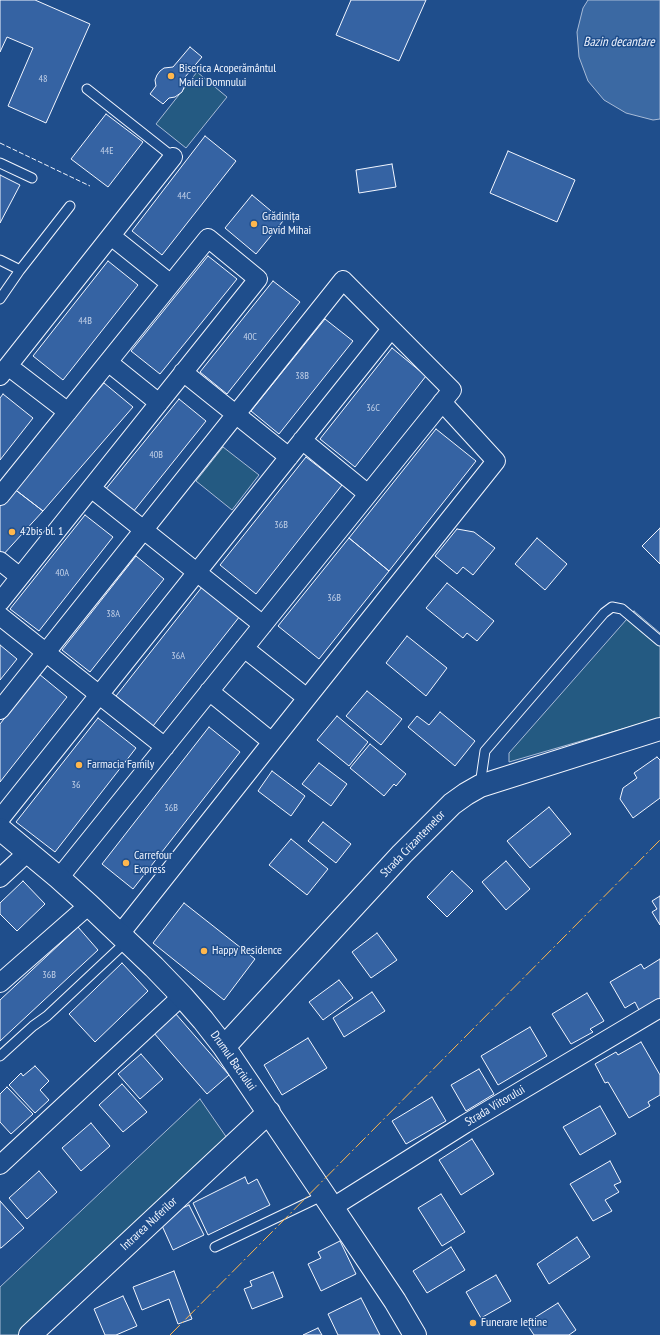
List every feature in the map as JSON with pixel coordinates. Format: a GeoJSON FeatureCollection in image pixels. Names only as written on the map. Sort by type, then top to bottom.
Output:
{"type":"FeatureCollection","features":[{"type":"Feature","properties":{"kind":"street"},"geometry":{"type":"LineString","coordinates":[[68,412],[4,371],[173,157]]}},
{"type":"Feature","properties":{"kind":"street"},"geometry":{"type":"LineString","coordinates":[[111,236],[171,284]]}},
{"type":"Feature","properties":{"kind":"street"},"geometry":{"type":"LineString","coordinates":[[0,496],[208,238],[258,279],[0,602]]}},
{"type":"Feature","properties":{"kind":"street"},"geometry":{"type":"LineString","coordinates":[[0,710],[343,280],[452,390],[59,878]]}},
{"type":"Feature","properties":{"kind":"street"},"geometry":{"type":"LineString","coordinates":[[0,819],[391,329]]}},
{"type":"Feature","properties":{"kind":"street"},"geometry":{"type":"LineString","coordinates":[[108,362],[159,403]]}},
{"type":"Feature","properties":{"kind":"street"},"geometry":{"type":"LineString","coordinates":[[183,372],[289,457]]}},
{"type":"Feature","properties":{"kind":"street"},"geometry":{"type":"LineString","coordinates":[[124,938],[272,742],[496,461],[442,402]]}},
{"type":"Feature","properties":{"kind":"street"},"geometry":{"type":"LineString","coordinates":[[302,440],[368,494]]}},
{"type":"Feature","properties":{"kind":"street"},"geometry":{"type":"LineString","coordinates":[[91,488],[263,625]]}},
{"type":"Feature","properties":{"kind":"street"},"geometry":{"type":"LineString","coordinates":[[0,561],[20,577]]}},
{"type":"Feature","properties":{"kind":"street"},"geometry":{"type":"LineString","coordinates":[[0,616],[165,747]]}},
{"type":"Feature","properties":{"kind":"street"},"geometry":{"type":"LineString","coordinates":[[244,648],[307,698]]}},
{"type":"Feature","properties":{"kind":"street"},"geometry":{"type":"LineString","coordinates":[[209,691],[272,742]]}},
{"type":"Feature","properties":{"kind":"street","name":"Strada Crizantemelor"},"geometry":{"type":"LineString","coordinates":[[224,1047],[413,843],[452,804],[480,786],[660,730]]}},
{"type":"Feature","properties":{"kind":"street","name":"Drumul Bacriului"},"geometry":{"type":"LineString","coordinates":[[0,829],[59,878],[124,938],[182,996],[224,1047],[395,1301],[415,1335]]}},
{"type":"Feature","properties":{"kind":"street"},"geometry":{"type":"LineString","coordinates":[[0,878],[28,852]]}},
{"type":"Feature","properties":{"kind":"street"},"geometry":{"type":"LineString","coordinates":[[0,983],[89,905]]}},
{"type":"Feature","properties":{"kind":"street"},"geometry":{"type":"LineString","coordinates":[[0,1166],[182,996]]}},
{"type":"Feature","properties":{"kind":"street","name":"Strada Viitorului"},"geometry":{"type":"LineString","coordinates":[[328,1201],[458,1128],[660,1008]]}},
{"type":"Feature","properties":{"kind":"street","name":"Intrarea Nuferilor"},"geometry":{"type":"LineString","coordinates":[[30,1335],[269,1112]]}},
{"type":"Feature","properties":{"kind":"lane"},"geometry":{"type":"LineString","coordinates":[[87,89],[173,157]]}},
{"type":"Feature","properties":{"kind":"lane"},"geometry":{"type":"LineString","coordinates":[[0,163],[32,178]]}},
{"type":"Feature","properties":{"kind":"lane"},"geometry":{"type":"LineString","coordinates":[[0,299],[20,270],[70,206]]}},
{"type":"Feature","properties":{"kind":"lane"},"geometry":{"type":"LineString","coordinates":[[0,260],[20,270]]}},
{"type":"Feature","properties":{"kind":"lane"},"geometry":{"type":"LineString","coordinates":[[480,786],[485,751],[604,613],[612,607],[622,609],[660,641]]}},
{"type":"Feature","properties":{"kind":"lane"},"geometry":{"type":"LineString","coordinates":[[0,1056],[33,1026],[47,1016],[124,938]]}},
{"type":"Feature","properties":{"kind":"lane"},"geometry":{"type":"LineString","coordinates":[[215,1247],[328,1201]]}},
{"type":"Feature","properties":{"kind":"shaded area"},"geometry":{"type":"Polygon","coordinates":[[[197,72],[227,97],[186,148],[156,124],[197,72]]]}},
{"type":"Feature","properties":{"kind":"shaded area"},"geometry":{"type":"Polygon","coordinates":[[[223,447],[259,475],[232,510],[196,481],[223,447]]]}},
{"type":"Feature","properties":{"kind":"shaded area"},"geometry":{"type":"Polygon","coordinates":[[[634,611],[660,633],[660,718],[509,762],[509,753],[634,611]]]}},
{"type":"Feature","properties":{"kind":"shaded area"},"geometry":{"type":"Polygon","coordinates":[[[200,1099],[227,1138],[20,1335],[0,1335],[0,1287],[200,1099]]]}},
{"type":"Feature","properties":{"kind":"water","name":"Bazin decantare"},"geometry":{"type":"Polygon","coordinates":[[[588,0],[660,0],[660,119],[653,120],[626,113],[604,100],[588,81],[579,57],[577,32],[583,8],[588,0]]]}},
{"type":"Feature","properties":{"kind":"building"},"geometry":{"type":"Polygon","coordinates":[[[0,0],[35,0],[90,24],[46,123],[8,106],[33,48],[7,37],[0,52],[0,0]]]}},
{"type":"Feature","properties":{"kind":"building"},"geometry":{"type":"Polygon","coordinates":[[[351,0],[426,0],[399,61],[336,35],[351,0]]]}},
{"type":"Feature","properties":{"kind":"building","name":"Biserica Acoperământul Maicii Domnului"},"geometry":{"type":"Polygon","coordinates":[[[190,47],[202,57],[185,77],[186,83],[182,92],[175,97],[169,98],[163,104],[150,94],[156,86],[155,80],[157,75],[164,68],[173,67],[190,47]]]}},
{"type":"Feature","properties":{"kind":"building"},"geometry":{"type":"Polygon","coordinates":[[[106,114],[143,142],[108,187],[71,159],[106,114]]]}},
{"type":"Feature","properties":{"kind":"building"},"geometry":{"type":"Polygon","coordinates":[[[205,136],[236,161],[162,255],[132,231],[205,136]]]}},
{"type":"Feature","properties":{"kind":"building"},"geometry":{"type":"Polygon","coordinates":[[[508,151],[575,180],[557,222],[490,193],[508,151]]]}},
{"type":"Feature","properties":{"kind":"building"},"geometry":{"type":"Polygon","coordinates":[[[392,164],[396,187],[359,193],[356,170],[392,164]]]}},
{"type":"Feature","properties":{"kind":"building"},"geometry":{"type":"Polygon","coordinates":[[[0,175],[20,185],[0,223],[0,175]]]}},
{"type":"Feature","properties":{"kind":"building","name":"Grădinița David Mihai"},"geometry":{"type":"Polygon","coordinates":[[[252,195],[283,221],[256,254],[225,228],[252,195]]]}},
{"type":"Feature","properties":{"kind":"building"},"geometry":{"type":"Polygon","coordinates":[[[208,256],[237,279],[160,374],[131,351],[208,256]]]}},
{"type":"Feature","properties":{"kind":"building"},"geometry":{"type":"Polygon","coordinates":[[[108,261],[138,285],[63,380],[33,356],[108,261]]]}},
{"type":"Feature","properties":{"kind":"building"},"geometry":{"type":"Polygon","coordinates":[[[273,281],[300,302],[227,394],[200,372],[273,281]]]}},
{"type":"Feature","properties":{"kind":"building"},"geometry":{"type":"Polygon","coordinates":[[[325,319],[353,341],[279,434],[251,411],[325,319]]]}},
{"type":"Feature","properties":{"kind":"building"},"geometry":{"type":"Polygon","coordinates":[[[392,348],[426,376],[355,467],[320,439],[392,348]]]}},
{"type":"Feature","properties":{"kind":"building"},"geometry":{"type":"Polygon","coordinates":[[[104,383],[133,407],[43,511],[13,488],[104,383]]]}},
{"type":"Feature","properties":{"kind":"building"},"geometry":{"type":"Polygon","coordinates":[[[3,394],[33,418],[0,460],[0,398],[3,394]]]}},
{"type":"Feature","properties":{"kind":"building"},"geometry":{"type":"Polygon","coordinates":[[[179,399],[206,421],[133,512],[105,490],[179,399]]]}},
{"type":"Feature","properties":{"kind":"building"},"geometry":{"type":"Polygon","coordinates":[[[436,429],[476,461],[389,571],[349,538],[436,429]]]}},
{"type":"Feature","properties":{"kind":"building"},"geometry":{"type":"Polygon","coordinates":[[[306,457],[342,485],[256,594],[220,565],[306,457]]]}},
{"type":"Feature","properties":{"kind":"building","name":"42bis bl. 1"},"geometry":{"type":"Polygon","coordinates":[[[13,488],[43,511],[2,556],[0,554],[0,503],[13,488]]]}},
{"type":"Feature","properties":{"kind":"building"},"geometry":{"type":"Polygon","coordinates":[[[85,515],[113,537],[39,631],[10,609],[85,515]]]}},
{"type":"Feature","properties":{"kind":"building"},"geometry":{"type":"Polygon","coordinates":[[[660,528],[660,564],[642,546],[660,528]]]}},
{"type":"Feature","properties":{"kind":"building"},"geometry":{"type":"Polygon","coordinates":[[[457,529],[474,532],[495,548],[473,575],[463,567],[457,574],[435,556],[457,529]]]}},
{"type":"Feature","properties":{"kind":"building"},"geometry":{"type":"Polygon","coordinates":[[[349,538],[389,571],[319,659],[278,626],[349,538]]]}},
{"type":"Feature","properties":{"kind":"building"},"geometry":{"type":"Polygon","coordinates":[[[537,538],[567,564],[545,590],[515,564],[537,538]]]}},
{"type":"Feature","properties":{"kind":"building"},"geometry":{"type":"Polygon","coordinates":[[[136,556],[164,579],[90,672],[62,650],[136,556]]]}},
{"type":"Feature","properties":{"kind":"building"},"geometry":{"type":"Polygon","coordinates":[[[447,583],[494,621],[477,641],[467,633],[463,638],[426,608],[447,583]]]}},
{"type":"Feature","properties":{"kind":"building"},"geometry":{"type":"Polygon","coordinates":[[[202,587],[240,616],[153,726],[116,696],[202,587]]]}},
{"type":"Feature","properties":{"kind":"building"},"geometry":{"type":"Polygon","coordinates":[[[407,636],[447,668],[426,696],[386,663],[407,636]]]}},
{"type":"Feature","properties":{"kind":"building"},"geometry":{"type":"Polygon","coordinates":[[[0,645],[17,659],[0,680],[0,645]]]}},
{"type":"Feature","properties":{"kind":"building"},"geometry":{"type":"Polygon","coordinates":[[[39,674],[67,697],[0,782],[0,724],[39,674]]]}},
{"type":"Feature","properties":{"kind":"building"},"geometry":{"type":"Polygon","coordinates":[[[367,691],[402,719],[381,745],[346,716],[367,691]]]}},
{"type":"Feature","properties":{"kind":"building"},"geometry":{"type":"Polygon","coordinates":[[[440,712],[475,741],[455,766],[408,727],[417,716],[429,725],[440,712]]]}},
{"type":"Feature","properties":{"kind":"building"},"geometry":{"type":"Polygon","coordinates":[[[337,716],[368,742],[349,766],[317,740],[337,716]]]}},
{"type":"Feature","properties":{"kind":"building"},"geometry":{"type":"Polygon","coordinates":[[[98,718],[136,748],[55,852],[16,822],[98,718]]]}},
{"type":"Feature","properties":{"kind":"building"},"geometry":{"type":"Polygon","coordinates":[[[209,727],[240,752],[133,889],[102,864],[209,727]]]}},
{"type":"Feature","properties":{"kind":"building"},"geometry":{"type":"Polygon","coordinates":[[[370,744],[406,774],[396,786],[394,784],[384,796],[350,768],[370,744]]]}},
{"type":"Feature","properties":{"kind":"building"},"geometry":{"type":"Polygon","coordinates":[[[657,757],[660,760],[660,798],[633,818],[620,799],[623,788],[637,778],[634,773],[657,757]]]}},
{"type":"Feature","properties":{"kind":"building"},"geometry":{"type":"Polygon","coordinates":[[[319,763],[347,784],[331,806],[302,784],[319,763]]]}},
{"type":"Feature","properties":{"kind":"building"},"geometry":{"type":"Polygon","coordinates":[[[272,771],[305,796],[291,816],[258,791],[272,771]]]}},
{"type":"Feature","properties":{"kind":"building"},"geometry":{"type":"Polygon","coordinates":[[[549,807],[571,834],[530,868],[507,841],[549,807]]]}},
{"type":"Feature","properties":{"kind":"building"},"geometry":{"type":"Polygon","coordinates":[[[323,822],[351,844],[336,863],[308,841],[323,822]]]}},
{"type":"Feature","properties":{"kind":"building"},"geometry":{"type":"Polygon","coordinates":[[[291,839],[328,869],[307,895],[269,865],[291,839]]]}},
{"type":"Feature","properties":{"kind":"building"},"geometry":{"type":"Polygon","coordinates":[[[506,861],[530,889],[506,910],[482,882],[506,861]]]}},
{"type":"Feature","properties":{"kind":"building"},"geometry":{"type":"Polygon","coordinates":[[[452,871],[473,891],[447,917],[427,897],[452,871]]]}},
{"type":"Feature","properties":{"kind":"building"},"geometry":{"type":"Polygon","coordinates":[[[23,881],[45,904],[17,931],[0,914],[0,903],[23,881]]]}},
{"type":"Feature","properties":{"kind":"building"},"geometry":{"type":"Polygon","coordinates":[[[660,896],[660,925],[652,912],[657,909],[652,901],[660,896]]]}},
{"type":"Feature","properties":{"kind":"building","name":"Happy Residence"},"geometry":{"type":"Polygon","coordinates":[[[184,903],[255,959],[224,1000],[153,943],[184,903]]]}},
{"type":"Feature","properties":{"kind":"building"},"geometry":{"type":"Polygon","coordinates":[[[78,927],[98,950],[0,1041],[0,1000],[78,927]]]}},
{"type":"Feature","properties":{"kind":"building"},"geometry":{"type":"Polygon","coordinates":[[[377,933],[397,960],[371,978],[352,952],[377,933]]]}},
{"type":"Feature","properties":{"kind":"building"},"geometry":{"type":"Polygon","coordinates":[[[660,959],[660,1001],[640,1012],[635,1002],[625,1008],[610,982],[641,964],[644,969],[660,959]]]}},
{"type":"Feature","properties":{"kind":"building"},"geometry":{"type":"Polygon","coordinates":[[[122,963],[148,991],[95,1042],[69,1014],[122,963]]]}},
{"type":"Feature","properties":{"kind":"building"},"geometry":{"type":"Polygon","coordinates":[[[339,980],[353,998],[323,1020],[309,1002],[339,980]]]}},
{"type":"Feature","properties":{"kind":"building"},"geometry":{"type":"Polygon","coordinates":[[[372,992],[385,1011],[344,1037],[333,1018],[372,992]]]}},
{"type":"Feature","properties":{"kind":"building"},"geometry":{"type":"Polygon","coordinates":[[[587,993],[604,1021],[590,1029],[593,1032],[571,1044],[552,1014],[587,993]]]}},
{"type":"Feature","properties":{"kind":"building"},"geometry":{"type":"Polygon","coordinates":[[[175,1013],[229,1075],[207,1094],[153,1032],[175,1013]]]}},
{"type":"Feature","properties":{"kind":"building"},"geometry":{"type":"Polygon","coordinates":[[[530,1027],[547,1056],[498,1085],[481,1056],[530,1027]]]}},
{"type":"Feature","properties":{"kind":"building"},"geometry":{"type":"Polygon","coordinates":[[[308,1038],[327,1068],[282,1095],[264,1065],[308,1038]]]}},
{"type":"Feature","properties":{"kind":"building"},"geometry":{"type":"Polygon","coordinates":[[[641,1042],[660,1075],[660,1095],[648,1102],[650,1106],[629,1118],[608,1082],[605,1083],[595,1064],[616,1052],[618,1055],[641,1042]]]}},
{"type":"Feature","properties":{"kind":"building"},"geometry":{"type":"Polygon","coordinates":[[[141,1054],[163,1079],[140,1099],[118,1074],[141,1054]]]}},
{"type":"Feature","properties":{"kind":"building"},"geometry":{"type":"Polygon","coordinates":[[[35,1066],[49,1081],[40,1090],[49,1100],[35,1113],[9,1085],[21,1073],[23,1076],[35,1066]]]}},
{"type":"Feature","properties":{"kind":"building"},"geometry":{"type":"Polygon","coordinates":[[[479,1069],[494,1094],[466,1111],[451,1085],[479,1069]]]}},
{"type":"Feature","properties":{"kind":"building"},"geometry":{"type":"Polygon","coordinates":[[[122,1084],[147,1112],[123,1132],[99,1105],[122,1084]]]}},
{"type":"Feature","properties":{"kind":"building"},"geometry":{"type":"Polygon","coordinates":[[[7,1087],[33,1114],[11,1134],[0,1122],[0,1094],[7,1087]]]}},
{"type":"Feature","properties":{"kind":"building"},"geometry":{"type":"Polygon","coordinates":[[[432,1097],[446,1121],[406,1144],[392,1121],[432,1097]]]}},
{"type":"Feature","properties":{"kind":"building"},"geometry":{"type":"Polygon","coordinates":[[[600,1106],[616,1134],[580,1155],[563,1127],[600,1106]]]}},
{"type":"Feature","properties":{"kind":"building"},"geometry":{"type":"Polygon","coordinates":[[[91,1123],[110,1146],[81,1171],[62,1148],[91,1123]]]}},
{"type":"Feature","properties":{"kind":"building"},"geometry":{"type":"Polygon","coordinates":[[[472,1139],[494,1174],[461,1195],[439,1160],[472,1139]]]}},
{"type":"Feature","properties":{"kind":"building"},"geometry":{"type":"Polygon","coordinates":[[[610,1161],[621,1182],[614,1185],[619,1192],[605,1200],[612,1211],[593,1221],[570,1184],[610,1161]]]}},
{"type":"Feature","properties":{"kind":"building"},"geometry":{"type":"Polygon","coordinates":[[[39,1171],[57,1192],[27,1219],[9,1198],[39,1171]]]}},
{"type":"Feature","properties":{"kind":"building"},"geometry":{"type":"Polygon","coordinates":[[[245,1177],[248,1184],[257,1179],[270,1205],[208,1235],[193,1203],[245,1177]]]}},
{"type":"Feature","properties":{"kind":"building"},"geometry":{"type":"Polygon","coordinates":[[[441,1194],[465,1232],[442,1246],[418,1208],[441,1194]]]}},
{"type":"Feature","properties":{"kind":"building"},"geometry":{"type":"Polygon","coordinates":[[[0,1201],[24,1228],[1,1248],[0,1248],[0,1201]]]}},
{"type":"Feature","properties":{"kind":"building"},"geometry":{"type":"Polygon","coordinates":[[[189,1205],[204,1235],[173,1250],[159,1219],[189,1205]]]}},
{"type":"Feature","properties":{"kind":"building"},"geometry":{"type":"Polygon","coordinates":[[[577,1237],[590,1257],[549,1284],[537,1264],[577,1237]]]}},
{"type":"Feature","properties":{"kind":"building"},"geometry":{"type":"Polygon","coordinates":[[[340,1241],[356,1274],[321,1291],[308,1264],[321,1258],[318,1252],[340,1241]]]}},
{"type":"Feature","properties":{"kind":"building"},"geometry":{"type":"Polygon","coordinates":[[[451,1247],[465,1270],[427,1293],[413,1271],[451,1247]]]}},
{"type":"Feature","properties":{"kind":"building"},"geometry":{"type":"Polygon","coordinates":[[[174,1271],[192,1319],[178,1324],[169,1299],[142,1310],[133,1287],[174,1271]]]}},
{"type":"Feature","properties":{"kind":"building"},"geometry":{"type":"Polygon","coordinates":[[[273,1272],[283,1297],[252,1309],[244,1289],[252,1286],[250,1281],[273,1272]]]}},
{"type":"Feature","properties":{"kind":"building"},"geometry":{"type":"Polygon","coordinates":[[[496,1275],[511,1301],[481,1318],[466,1292],[496,1275]]]}},
{"type":"Feature","properties":{"kind":"building"},"geometry":{"type":"Polygon","coordinates":[[[123,1296],[137,1326],[116,1335],[105,1335],[94,1309],[123,1296]]]}},
{"type":"Feature","properties":{"kind":"building"},"geometry":{"type":"Polygon","coordinates":[[[361,1298],[380,1335],[338,1335],[328,1314],[361,1298]]]}},
{"type":"Feature","properties":{"kind":"building"},"geometry":{"type":"Polygon","coordinates":[[[558,1303],[576,1330],[569,1335],[534,1335],[526,1323],[558,1303]]]}},
{"type":"Feature","properties":{"kind":"building"},"geometry":{"type":"Polygon","coordinates":[[[318,1328],[322,1335],[303,1335],[318,1328]]]}},
{"type":"Feature","properties":{"kind":"fence"},"geometry":{"type":"LineString","coordinates":[[0,143],[90,186]]}},
{"type":"Feature","properties":{"kind":"power"},"geometry":{"type":"LineString","coordinates":[[170,1335],[660,840]]}},
{"type":"Feature","properties":{"kind":"place","name":"Biserica Acoperământul Maicii Domnului"},"geometry":{"type":"Point","coordinates":[171,76]}},
{"type":"Feature","properties":{"kind":"place","name":"Grădinița David Mihai"},"geometry":{"type":"Point","coordinates":[254,224]}},
{"type":"Feature","properties":{"kind":"place","name":"42bis bl. 1"},"geometry":{"type":"Point","coordinates":[12,532]}},
{"type":"Feature","properties":{"kind":"place","name":"Farmacia Family"},"geometry":{"type":"Point","coordinates":[79,765]}},
{"type":"Feature","properties":{"kind":"place","name":"Carrefour Express"},"geometry":{"type":"Point","coordinates":[126,863]}},
{"type":"Feature","properties":{"kind":"place","name":"Happy Residence"},"geometry":{"type":"Point","coordinates":[204,951]}},
{"type":"Feature","properties":{"kind":"place","name":"Funerare Ieftine"},"geometry":{"type":"Point","coordinates":[473,1323]}}]}
